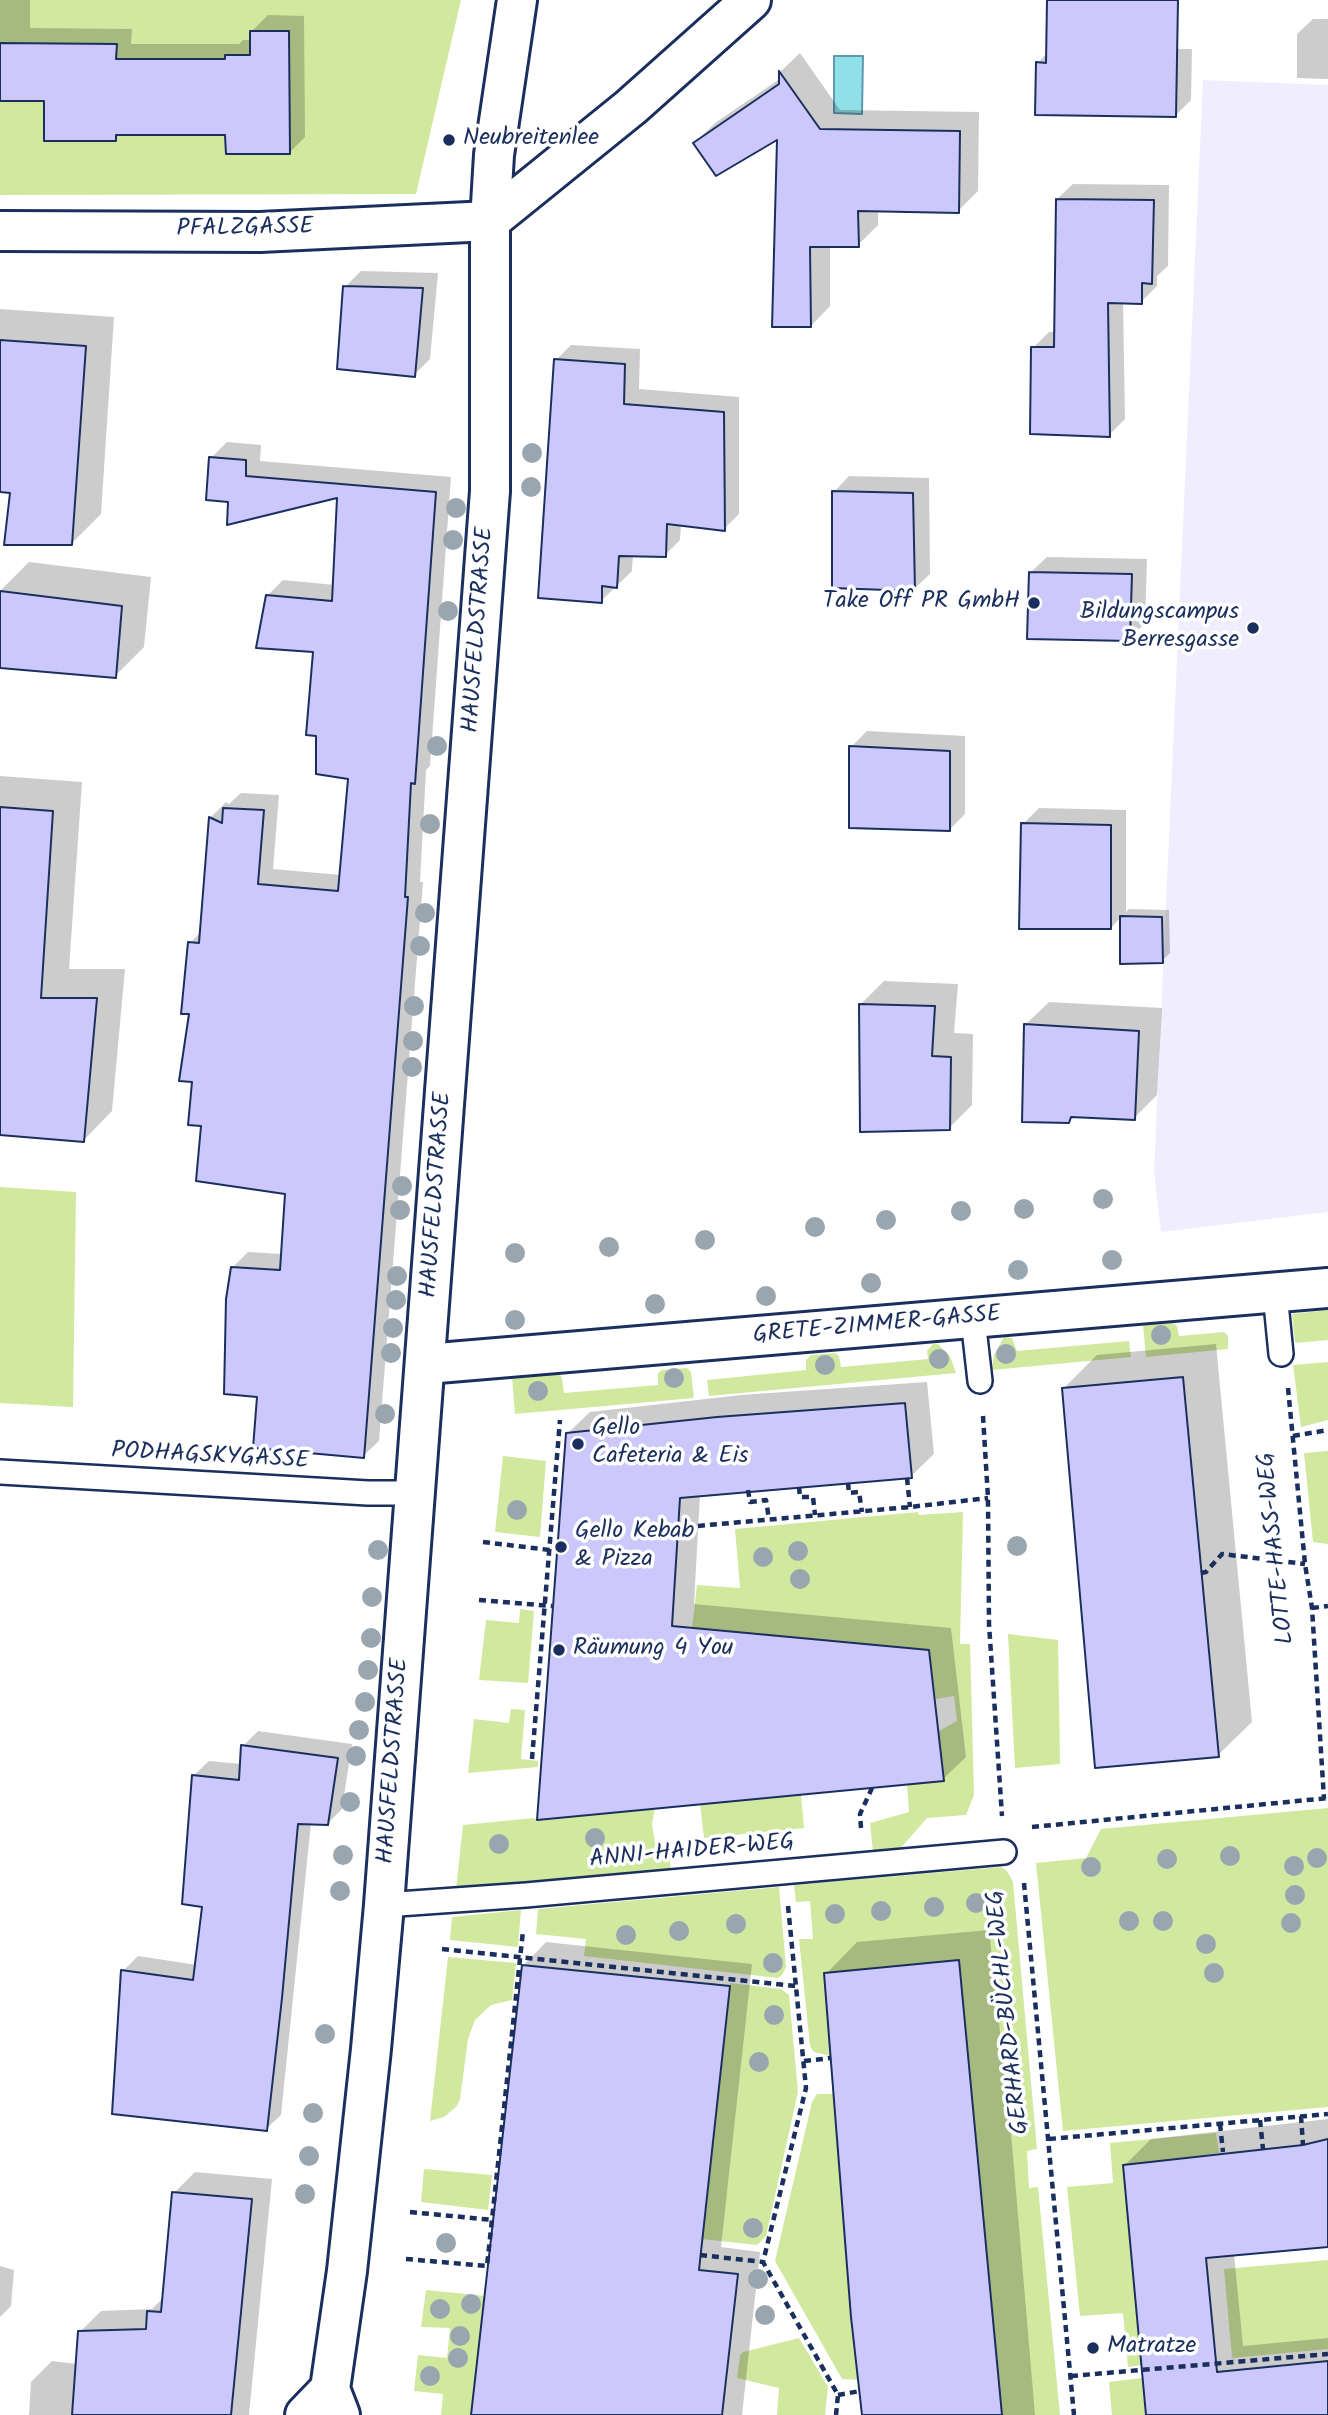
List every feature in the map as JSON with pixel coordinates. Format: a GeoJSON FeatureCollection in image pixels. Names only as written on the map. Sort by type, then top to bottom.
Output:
{"type":"FeatureCollection","features":[{"type":"Feature","properties":{"kind":"street","name":"HAUSFELDSTRASSE"},"geometry":{"type":"LineString","coordinates":[[325,2406],[347,2270],[384,1905],[490,491],[490,221],[497,128],[517,0]]}},
{"type":"Feature","properties":{"kind":"street"},"geometry":{"type":"LineString","coordinates":[[490,221],[631,107],[751,0]]}},
{"type":"Feature","properties":{"kind":"street","name":"PFALZGASSE"},"geometry":{"type":"LineString","coordinates":[[0,231],[260,232],[490,221]]}},
{"type":"Feature","properties":{"kind":"street","name":"GRETE-ZIMMER-GASSE"},"geometry":{"type":"LineString","coordinates":[[426,1364],[1328,1288]]}},
{"type":"Feature","properties":{"kind":"lane"},"geometry":{"type":"LineString","coordinates":[[1275,1293],[1281,1354]]}},
{"type":"Feature","properties":{"kind":"lane"},"geometry":{"type":"LineString","coordinates":[[973,1319],[980,1381]]}},
{"type":"Feature","properties":{"kind":"lane","name":"PODHAGSKYGASSE"},"geometry":{"type":"LineString","coordinates":[[0,1472],[368,1493],[416,1493]]}},
{"type":"Feature","properties":{"kind":"lane","name":"ANNI-HAIDER-WEG"},"geometry":{"type":"LineString","coordinates":[[384,1905],[785,1871],[1004,1841]]}},
{"type":"Feature","properties":{"kind":"path","name":"LOTTE-HASS-WEG"},"geometry":{"type":"LineString","coordinates":[[1281,1354],[1287,1373],[1312,1608],[1326,1798]]}},
{"type":"Feature","properties":{"kind":"path"},"geometry":{"type":"LineString","coordinates":[[980,1381],[988,1498],[989,1624],[1004,1841],[1326,1798]]}},
{"type":"Feature","properties":{"kind":"path"},"geometry":{"type":"LineString","coordinates":[[532,1759],[549,1606],[550,1550],[560,1420]]}},
{"type":"Feature","properties":{"kind":"path"},"geometry":{"type":"LineString","coordinates":[[1293,1436],[1328,1430]]}},
{"type":"Feature","properties":{"kind":"path"},"geometry":{"type":"LineString","coordinates":[[907,1478],[910,1507]]}},
{"type":"Feature","properties":{"kind":"path"},"geometry":{"type":"LineString","coordinates":[[848,1483],[849,1493],[859,1492],[862,1512]]}},
{"type":"Feature","properties":{"kind":"path"},"geometry":{"type":"LineString","coordinates":[[799,1487],[800,1497],[813,1497],[815,1515]]}},
{"type":"Feature","properties":{"kind":"path"},"geometry":{"type":"LineString","coordinates":[[748,1490],[750,1502],[766,1500],[769,1519]]}},
{"type":"Feature","properties":{"kind":"path"},"geometry":{"type":"LineString","coordinates":[[686,1527],[988,1498]]}},
{"type":"Feature","properties":{"kind":"path"},"geometry":{"type":"LineString","coordinates":[[483,1542],[550,1550]]}},
{"type":"Feature","properties":{"kind":"path"},"geometry":{"type":"LineString","coordinates":[[1202,1573],[1222,1554],[1306,1564]]}},
{"type":"Feature","properties":{"kind":"path"},"geometry":{"type":"LineString","coordinates":[[479,1600],[549,1606]]}},
{"type":"Feature","properties":{"kind":"path"},"geometry":{"type":"LineString","coordinates":[[1312,1608],[1328,1606]]}},
{"type":"Feature","properties":{"kind":"path","name":"GERHARD-BÜCHL-WEG"},"geometry":{"type":"LineString","coordinates":[[1004,1841],[1021,1864],[1074,2415]]}},
{"type":"Feature","properties":{"kind":"path"},"geometry":{"type":"LineString","coordinates":[[785,1871],[806,2088],[763,2262],[838,2395],[836,2415]]}},
{"type":"Feature","properties":{"kind":"path"},"geometry":{"type":"LineString","coordinates":[[406,2259],[487,2266],[526,1895]]}},
{"type":"Feature","properties":{"kind":"path"},"geometry":{"type":"LineString","coordinates":[[442,1949],[796,1986]]}},
{"type":"Feature","properties":{"kind":"path"},"geometry":{"type":"LineString","coordinates":[[804,2062],[831,2058]]}},
{"type":"Feature","properties":{"kind":"path"},"geometry":{"type":"LineString","coordinates":[[1049,2139],[1328,2114]]}},
{"type":"Feature","properties":{"kind":"path"},"geometry":{"type":"LineString","coordinates":[[1301,2116],[1303,2146]]}},
{"type":"Feature","properties":{"kind":"path"},"geometry":{"type":"LineString","coordinates":[[1260,2120],[1263,2149]]}},
{"type":"Feature","properties":{"kind":"path"},"geometry":{"type":"LineString","coordinates":[[1220,2124],[1223,2152]]}},
{"type":"Feature","properties":{"kind":"path"},"geometry":{"type":"LineString","coordinates":[[410,2212],[493,2220]]}},
{"type":"Feature","properties":{"kind":"path"},"geometry":{"type":"LineString","coordinates":[[700,2255],[763,2262]]}},
{"type":"Feature","properties":{"kind":"path"},"geometry":{"type":"LineString","coordinates":[[1071,2376],[1221,2368],[1328,2354]]}},
{"type":"Feature","properties":{"kind":"path"},"geometry":{"type":"LineString","coordinates":[[838,2395],[860,2391]]}},
{"type":"Feature","properties":{"kind":"shaded area","name":"Bildungscampus Berresgasse"},"geometry":{"type":"Polygon","coordinates":[[[1203,80],[1328,85],[1328,1212],[1161,1232],[1154,1171],[1203,80]]]}},
{"type":"Feature","properties":{"kind":"green space"},"geometry":{"type":"Polygon","coordinates":[[[0,0],[461,0],[416,194],[0,195],[0,0]]]}},
{"type":"Feature","properties":{"kind":"green space"},"geometry":{"type":"Polygon","coordinates":[[[0,1187],[76,1192],[73,1407],[0,1403],[0,1187]]]}},
{"type":"Feature","properties":{"kind":"green space"},"geometry":{"type":"Polygon","coordinates":[[[1328,1310],[1328,1340],[1295,1343],[1292,1314],[1328,1310]]]}},
{"type":"Feature","properties":{"kind":"green space"},"geometry":{"type":"Polygon","coordinates":[[[1171,1322],[1177,1326],[1179,1336],[1224,1332],[1228,1336],[1228,1349],[1146,1357],[1143,1325],[1171,1322]]]}},
{"type":"Feature","properties":{"kind":"green space"},"geometry":{"type":"Polygon","coordinates":[[[1004,1337],[1012,1338],[1017,1351],[1129,1341],[1131,1357],[992,1370],[994,1355],[1004,1337]]]}},
{"type":"Feature","properties":{"kind":"green space"},"geometry":{"type":"Polygon","coordinates":[[[933,1344],[938,1344],[950,1356],[956,1373],[709,1396],[707,1380],[806,1370],[806,1360],[811,1355],[835,1353],[839,1356],[841,1367],[928,1359],[927,1351],[933,1344]]]}},
{"type":"Feature","properties":{"kind":"green space"},"geometry":{"type":"Polygon","coordinates":[[[1328,1362],[1328,1420],[1301,1427],[1293,1365],[1328,1362]]]}},
{"type":"Feature","properties":{"kind":"green space"},"geometry":{"type":"Polygon","coordinates":[[[687,1368],[691,1372],[694,1398],[515,1414],[512,1377],[558,1372],[562,1378],[564,1393],[658,1385],[658,1373],[662,1370],[687,1368]]]}},
{"type":"Feature","properties":{"kind":"green space"},"geometry":{"type":"Polygon","coordinates":[[[1328,1451],[1328,1544],[1313,1542],[1304,1453],[1328,1451]]]}},
{"type":"Feature","properties":{"kind":"green space"},"geometry":{"type":"Polygon","coordinates":[[[503,1456],[546,1461],[540,1537],[495,1532],[503,1456]]]}},
{"type":"Feature","properties":{"kind":"green space"},"geometry":{"type":"Polygon","coordinates":[[[918,1512],[919,1515],[963,1512],[960,1644],[970,1644],[974,1795],[966,1815],[927,1818],[899,1850],[873,1852],[870,1823],[909,1812],[907,1784],[944,1781],[939,1731],[957,1721],[954,1696],[936,1699],[929,1650],[692,1628],[697,1585],[740,1588],[735,1529],[918,1512]]]}},
{"type":"Feature","properties":{"kind":"green space"},"geometry":{"type":"Polygon","coordinates":[[[520,1609],[534,1611],[528,1683],[479,1680],[486,1620],[519,1623],[520,1609]]]}},
{"type":"Feature","properties":{"kind":"green space"},"geometry":{"type":"Polygon","coordinates":[[[1008,1634],[1058,1640],[1060,1764],[1015,1768],[1008,1634]]]}},
{"type":"Feature","properties":{"kind":"green space"},"geometry":{"type":"Polygon","coordinates":[[[511,1709],[525,1710],[521,1759],[538,1761],[538,1767],[468,1773],[474,1719],[509,1723],[511,1709]]]}},
{"type":"Feature","properties":{"kind":"green space"},"geometry":{"type":"Polygon","coordinates":[[[801,1794],[804,1828],[704,1838],[700,1804],[801,1794]]]}},
{"type":"Feature","properties":{"kind":"green space"},"geometry":{"type":"Polygon","coordinates":[[[655,1808],[652,1824],[655,1844],[668,1843],[671,1870],[456,1889],[463,1825],[655,1808]]]}},
{"type":"Feature","properties":{"kind":"green space"},"geometry":{"type":"Polygon","coordinates":[[[1328,1808],[1328,2107],[1063,2131],[1036,1863],[1086,1858],[1101,1829],[1328,1808]]]}},
{"type":"Feature","properties":{"kind":"green space"},"geometry":{"type":"Polygon","coordinates":[[[1001,1867],[1007,1871],[1013,1882],[1037,2149],[1027,2151],[1029,2188],[1038,2187],[1060,2415],[1002,2415],[959,1960],[825,1973],[831,2056],[814,2052],[810,2046],[799,1939],[813,1939],[810,1901],[796,1902],[794,1885],[1001,1867]]]}},
{"type":"Feature","properties":{"kind":"green space"},"geometry":{"type":"Polygon","coordinates":[[[779,1887],[786,1967],[778,1978],[584,1956],[586,1939],[536,1934],[538,1909],[779,1887]]]}},
{"type":"Feature","properties":{"kind":"green space"},"geometry":{"type":"Polygon","coordinates":[[[521,1910],[518,1947],[450,1940],[452,1917],[521,1910]]]}},
{"type":"Feature","properties":{"kind":"green space"},"geometry":{"type":"Polygon","coordinates":[[[448,1957],[516,1963],[512,2000],[491,2005],[475,2020],[468,2039],[457,2106],[444,2117],[430,2121],[448,1957]]]}},
{"type":"Feature","properties":{"kind":"green space"},"geometry":{"type":"Polygon","coordinates":[[[730,1983],[781,1989],[789,1995],[798,2092],[766,2236],[757,2245],[702,2239],[730,1983]]]}},
{"type":"Feature","properties":{"kind":"green space"},"geometry":{"type":"Polygon","coordinates":[[[817,2094],[834,2094],[851,2317],[859,2380],[842,2379],[775,2261],[812,2102],[817,2094]]]}},
{"type":"Feature","properties":{"kind":"green space"},"geometry":{"type":"Polygon","coordinates":[[[1216,2133],[1219,2153],[1123,2165],[1142,2365],[1128,2367],[1123,2313],[1080,2316],[1067,2187],[1113,2183],[1110,2143],[1216,2133]]]}},
{"type":"Feature","properties":{"kind":"green space"},"geometry":{"type":"Polygon","coordinates":[[[424,2169],[492,2175],[488,2210],[421,2202],[424,2169]]]}},
{"type":"Feature","properties":{"kind":"green space"},"geometry":{"type":"Polygon","coordinates":[[[1328,2260],[1328,2349],[1232,2358],[1224,2269],[1328,2260]]]}},
{"type":"Feature","properties":{"kind":"green space"},"geometry":{"type":"Polygon","coordinates":[[[426,2290],[486,2296],[471,2415],[441,2415],[443,2394],[414,2391],[418,2355],[447,2358],[450,2328],[421,2327],[426,2290]]]}},
{"type":"Feature","properties":{"kind":"green space"},"geometry":{"type":"Polygon","coordinates":[[[799,2338],[828,2387],[825,2415],[777,2415],[779,2388],[737,2378],[740,2355],[743,2352],[799,2338]]]}},
{"type":"Feature","properties":{"kind":"green space"},"geometry":{"type":"Polygon","coordinates":[[[1142,2378],[1145,2415],[1112,2415],[1109,2382],[1142,2378]]]}},
{"type":"Feature","properties":{"kind":"water"},"geometry":{"type":"Polygon","coordinates":[[[834,56],[863,56],[862,114],[834,113],[834,56]]]}},
{"type":"Feature","properties":{"kind":"building"},"geometry":{"type":"Polygon","coordinates":[[[1047,0],[1178,0],[1176,117],[1035,115],[1036,62],[1046,63],[1047,0]]]}},
{"type":"Feature","properties":{"kind":"building"},"geometry":{"type":"Polygon","coordinates":[[[250,31],[289,31],[290,154],[226,154],[225,135],[116,135],[116,141],[44,141],[44,101],[0,101],[0,43],[117,44],[116,59],[225,59],[225,55],[250,55],[250,31]]]}},
{"type":"Feature","properties":{"kind":"building"},"geometry":{"type":"Polygon","coordinates":[[[779,71],[820,129],[960,131],[959,213],[858,211],[859,247],[810,247],[811,327],[772,327],[777,140],[716,176],[693,143],[779,84],[779,71]]]}},
{"type":"Feature","properties":{"kind":"building"},"geometry":{"type":"Polygon","coordinates":[[[1056,199],[1154,200],[1152,284],[1142,283],[1142,304],[1108,303],[1110,437],[1030,434],[1031,347],[1054,347],[1056,199]]]}},
{"type":"Feature","properties":{"kind":"building"},"geometry":{"type":"Polygon","coordinates":[[[343,286],[423,288],[415,377],[337,369],[343,286]]]}},
{"type":"Feature","properties":{"kind":"building"},"geometry":{"type":"Polygon","coordinates":[[[0,340],[86,346],[72,545],[4,545],[10,493],[0,492],[0,340]]]}},
{"type":"Feature","properties":{"kind":"building"},"geometry":{"type":"Polygon","coordinates":[[[554,359],[625,364],[624,404],[724,412],[725,531],[667,524],[666,557],[619,556],[617,588],[602,586],[602,603],[538,598],[554,359]]]}},
{"type":"Feature","properties":{"kind":"building"},"geometry":{"type":"Polygon","coordinates":[[[209,457],[246,460],[246,476],[436,492],[415,784],[411,783],[405,897],[408,897],[364,1458],[253,1448],[257,1397],[224,1394],[226,1299],[231,1267],[280,1270],[285,1194],[196,1181],[201,1126],[188,1125],[192,1082],[179,1081],[189,1014],[181,1014],[188,942],[199,943],[209,817],[222,823],[223,808],[264,810],[258,884],[338,891],[348,779],[316,774],[316,736],[306,735],[313,652],[256,648],[266,595],[332,601],[337,498],[227,525],[228,502],[206,500],[209,457]]]}},
{"type":"Feature","properties":{"kind":"building"},"geometry":{"type":"Polygon","coordinates":[[[832,491],[913,493],[915,591],[832,588],[832,491]]]}},
{"type":"Feature","properties":{"kind":"building"},"geometry":{"type":"Polygon","coordinates":[[[1029,572],[1132,574],[1130,641],[1027,639],[1029,572]]]}},
{"type":"Feature","properties":{"kind":"building"},"geometry":{"type":"Polygon","coordinates":[[[0,591],[122,606],[116,678],[0,668],[0,591]]]}},
{"type":"Feature","properties":{"kind":"building"},"geometry":{"type":"Polygon","coordinates":[[[849,746],[950,751],[950,831],[849,828],[849,746]]]}},
{"type":"Feature","properties":{"kind":"building"},"geometry":{"type":"Polygon","coordinates":[[[0,807],[53,811],[41,998],[97,998],[84,1142],[0,1135],[0,807]]]}},
{"type":"Feature","properties":{"kind":"building"},"geometry":{"type":"Polygon","coordinates":[[[1021,823],[1111,825],[1111,929],[1019,929],[1021,823]]]}},
{"type":"Feature","properties":{"kind":"building"},"geometry":{"type":"Polygon","coordinates":[[[1120,916],[1162,917],[1163,963],[1120,964],[1120,916]]]}},
{"type":"Feature","properties":{"kind":"building"},"geometry":{"type":"Polygon","coordinates":[[[859,1004],[935,1006],[932,1056],[951,1057],[950,1130],[860,1132],[859,1004]]]}},
{"type":"Feature","properties":{"kind":"building"},"geometry":{"type":"Polygon","coordinates":[[[1024,1024],[1139,1031],[1135,1120],[1071,1117],[1069,1123],[1022,1122],[1024,1024]]]}},
{"type":"Feature","properties":{"kind":"building"},"geometry":{"type":"Polygon","coordinates":[[[1183,1377],[1219,1757],[1095,1768],[1062,1388],[1183,1377]]]}},
{"type":"Feature","properties":{"kind":"building"},"geometry":{"type":"Polygon","coordinates":[[[905,1403],[912,1478],[680,1498],[672,1626],[929,1650],[944,1781],[537,1820],[566,1433],[717,1417],[905,1403]]]}},
{"type":"Feature","properties":{"kind":"building"},"geometry":{"type":"Polygon","coordinates":[[[241,1745],[338,1758],[328,1825],[298,1824],[267,2131],[112,2114],[121,1970],[193,1980],[202,1907],[182,1904],[192,1775],[239,1780],[241,1745]]]}},
{"type":"Feature","properties":{"kind":"building"},"geometry":{"type":"Polygon","coordinates":[[[959,1960],[1002,2415],[862,2415],[851,2317],[824,1973],[959,1960]]]}},
{"type":"Feature","properties":{"kind":"building"},"geometry":{"type":"Polygon","coordinates":[[[522,1965],[730,1986],[699,2270],[738,2274],[722,2415],[471,2415],[522,1965]]]}},
{"type":"Feature","properties":{"kind":"building"},"geometry":{"type":"Polygon","coordinates":[[[1328,2139],[1328,2247],[1206,2258],[1217,2372],[1328,2361],[1328,2415],[1146,2415],[1123,2165],[1303,2145],[1328,2139]]]}},
{"type":"Feature","properties":{"kind":"building"},"geometry":{"type":"Polygon","coordinates":[[[172,2192],[252,2199],[231,2415],[72,2415],[78,2331],[146,2329],[147,2311],[161,2312],[172,2192]]]}},
{"type":"Feature","properties":{"kind":"place","name":"Neubreitenlee"},"geometry":{"type":"Point","coordinates":[449,140]}},
{"type":"Feature","properties":{"kind":"place","name":"Take Off PR GmbH"},"geometry":{"type":"Point","coordinates":[1034,603]}},
{"type":"Feature","properties":{"kind":"place","name":"Bildungscampus Berresgasse"},"geometry":{"type":"Point","coordinates":[1253,628]}},
{"type":"Feature","properties":{"kind":"place","name":"Gello Cafeteria & Eis"},"geometry":{"type":"Point","coordinates":[578,1444]}},
{"type":"Feature","properties":{"kind":"place","name":"Gello Kebab & Pizza"},"geometry":{"type":"Point","coordinates":[561,1547]}},
{"type":"Feature","properties":{"kind":"place","name":"Räumung 4 You"},"geometry":{"type":"Point","coordinates":[559,1650]}},
{"type":"Feature","properties":{"kind":"place","name":"Matratze"},"geometry":{"type":"Point","coordinates":[1093,2348]}}]}
